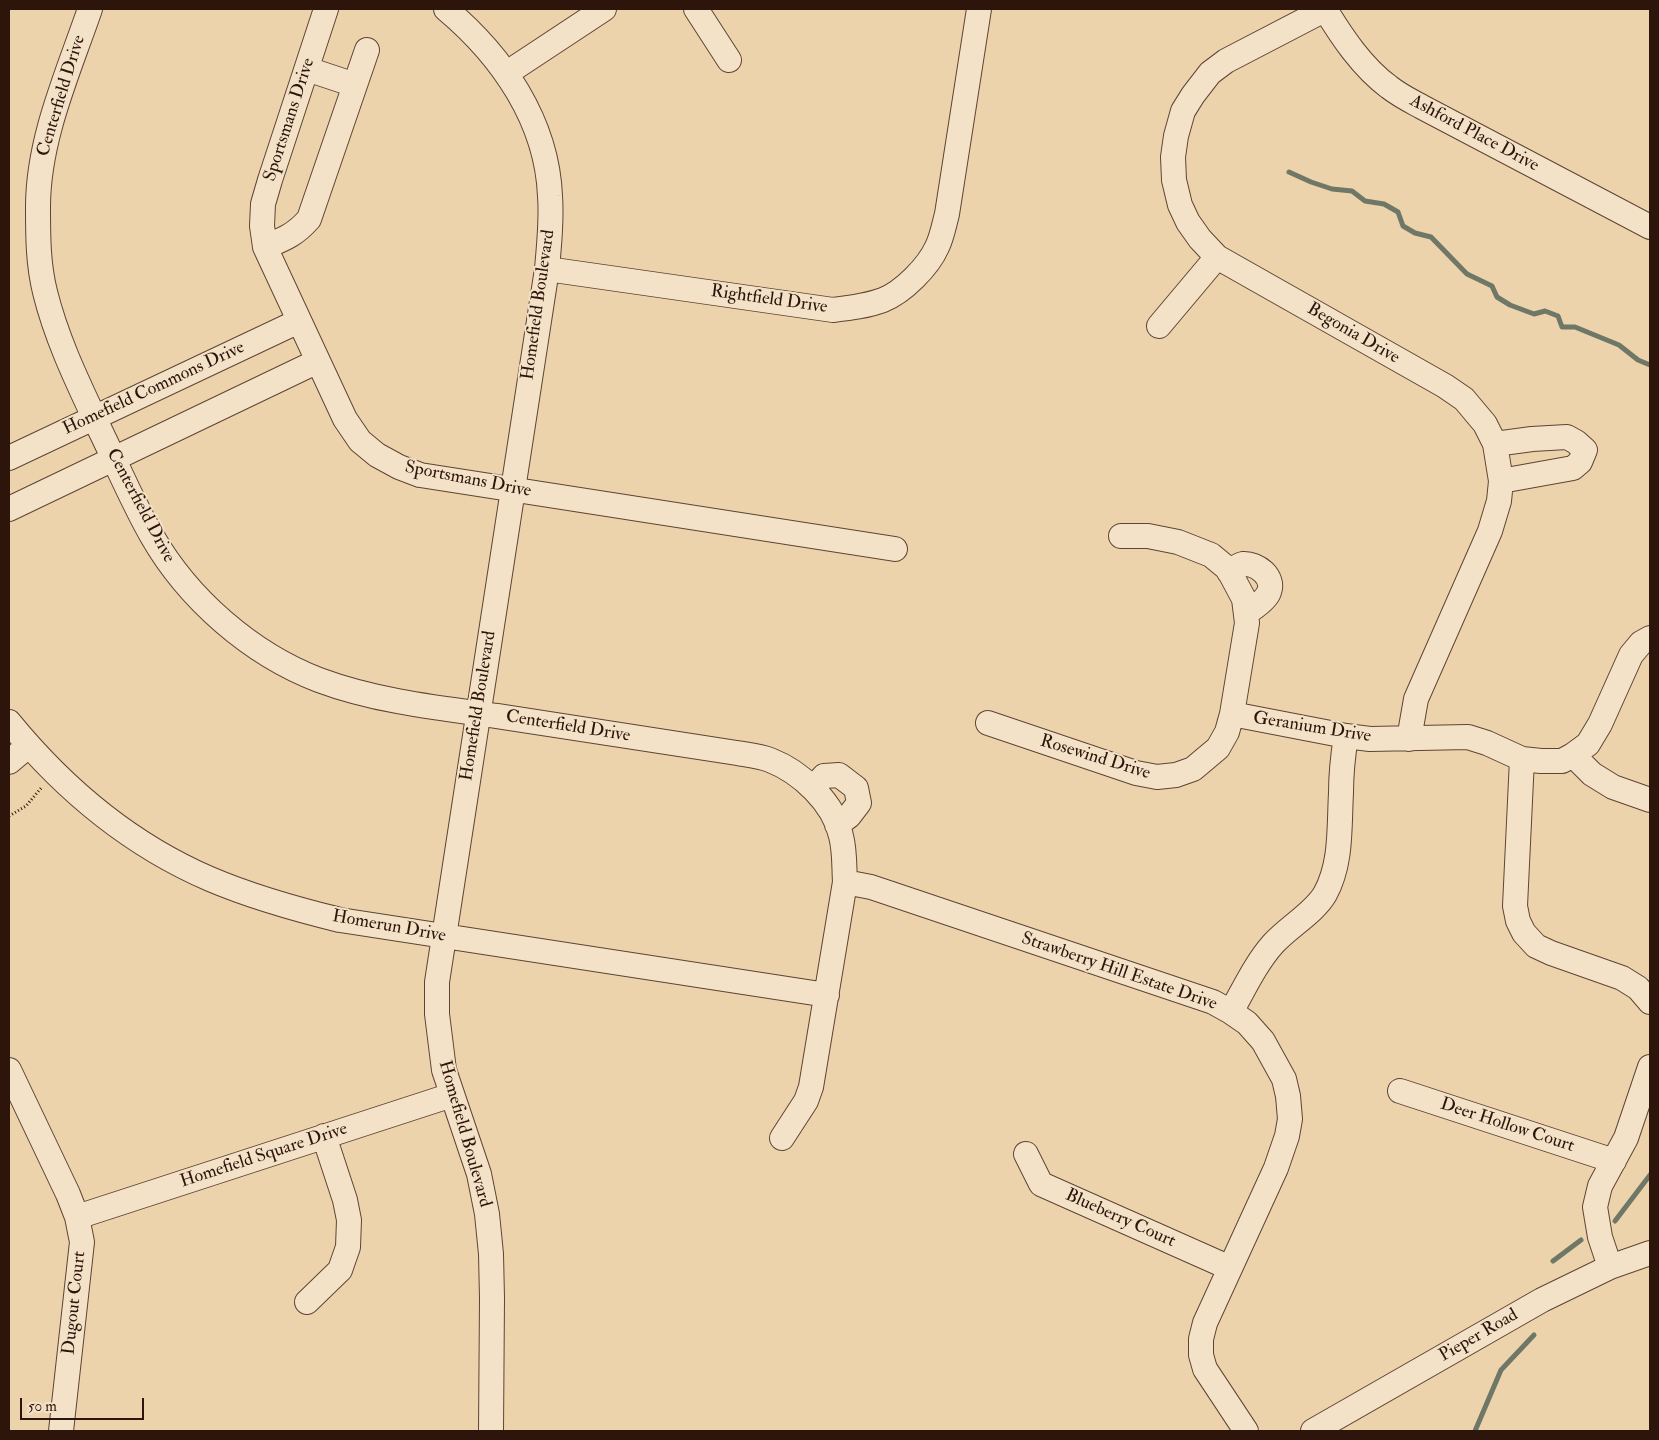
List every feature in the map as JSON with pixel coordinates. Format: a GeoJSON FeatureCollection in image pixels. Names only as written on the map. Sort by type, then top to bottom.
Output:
{"type":"FeatureCollection","features":[{"type":"Feature","properties":{"kind":"street","name":"Centerfield Drive"},"geometry":{"type":"LineString","coordinates":[[90,9],[51,124],[41,168],[38,204],[39,256],[44,290],[69,362],[94,418],[152,536],[174,570],[206,605],[234,630],[259,649],[319,680],[386,698],[769,759],[789,769],[813,788],[825,802],[841,834],[844,855],[844,882],[812,1087],[806,1101],[782,1138]]}},
{"type":"Feature","properties":{"kind":"street","name":"Sportsmans Drive"},"geometry":{"type":"LineString","coordinates":[[326,9],[263,204],[262,226],[265,247],[345,419],[360,440],[377,455],[399,468],[420,475],[895,549]]}},
{"type":"Feature","properties":{"kind":"street","name":"Homefield Boulevard"},"geometry":{"type":"LineString","coordinates":[[446,9],[465,24],[484,45],[507,73],[525,104],[538,135],[546,165],[550,195],[551,228],[547,268],[437,982],[437,1014],[444,1070],[479,1174],[491,1254],[491,1431]]}},
{"type":"Feature","properties":{"kind":"street"},"geometry":{"type":"LineString","coordinates":[[507,73],[604,9]]}},
{"type":"Feature","properties":{"kind":"street"},"geometry":{"type":"LineString","coordinates":[[696,9],[730,60]]}},
{"type":"Feature","properties":{"kind":"street","name":"Rightfield Drive"},"geometry":{"type":"LineString","coordinates":[[547,268],[833,310],[883,300],[896,293],[908,284],[924,266],[936,249],[942,233],[947,214],[979,9]]}},
{"type":"Feature","properties":{"kind":"street","name":"Ashford Place Drive"},"geometry":{"type":"LineString","coordinates":[[1326,9],[1344,38],[1366,66],[1389,88],[1650,228]]}},
{"type":"Feature","properties":{"kind":"street","name":"Begonia Drive"},"geometry":{"type":"LineString","coordinates":[[1326,9],[1226,62],[1210,73],[1193,95],[1184,111],[1176,136],[1173,157],[1174,180],[1180,205],[1188,222],[1200,239],[1217,257],[1445,386],[1464,399],[1485,424],[1495,444],[1501,480],[1499,501],[1490,531],[1416,699],[1409,739]]}},
{"type":"Feature","properties":{"kind":"street"},"geometry":{"type":"LineString","coordinates":[[265,247],[288,238],[300,230],[309,219],[367,50]]}},
{"type":"Feature","properties":{"kind":"street"},"geometry":{"type":"LineString","coordinates":[[306,68],[355,85]]}},
{"type":"Feature","properties":{"kind":"street"},"geometry":{"type":"LineString","coordinates":[[1159,326],[1217,257]]}},
{"type":"Feature","properties":{"kind":"street","name":"Homefield Commons Drive"},"geometry":{"type":"LineString","coordinates":[[9,458],[299,321]]}},
{"type":"Feature","properties":{"kind":"street"},"geometry":{"type":"LineString","coordinates":[[9,509],[318,361]]}},
{"type":"Feature","properties":{"kind":"street"},"geometry":{"type":"LineString","coordinates":[[1495,444],[1532,439],[1567,438],[1576,442],[1585,450],[1580,462],[1573,468],[1501,480]]}},
{"type":"Feature","properties":{"kind":"street","name":"Rosewind Drive"},"geometry":{"type":"LineString","coordinates":[[988,723],[1136,773],[1157,777],[1176,775],[1193,769],[1218,748],[1227,732],[1232,714],[1247,623],[1245,606],[1229,572],[1211,555],[1178,542],[1148,536],[1120,536]]}},
{"type":"Feature","properties":{"kind":"street","name":"Geranium Drive"},"geometry":{"type":"LineString","coordinates":[[1232,714],[1370,739],[1468,737],[1522,759],[1562,761],[1574,755],[1588,744],[1600,724],[1631,655],[1641,643],[1650,638]]}},
{"type":"Feature","properties":{"kind":"street","name":"Homerun Drive"},"geometry":{"type":"LineString","coordinates":[[9,722],[28,746],[73,790],[116,824],[166,856],[209,878],[254,896],[340,920],[827,995]]}},
{"type":"Feature","properties":{"kind":"street"},"geometry":{"type":"LineString","coordinates":[[1231,1012],[1261,960],[1273,944],[1311,910],[1324,895],[1332,877],[1338,856],[1342,771],[1346,736]]}},
{"type":"Feature","properties":{"kind":"street"},"geometry":{"type":"LineString","coordinates":[[9,762],[28,746]]}},
{"type":"Feature","properties":{"kind":"street"},"geometry":{"type":"LineString","coordinates":[[1574,755],[1592,774],[1613,787],[1650,800]]}},
{"type":"Feature","properties":{"kind":"street"},"geometry":{"type":"LineString","coordinates":[[1522,759],[1515,906],[1518,921],[1524,933],[1536,946],[1551,953],[1622,978],[1638,988],[1650,1002]]}},
{"type":"Feature","properties":{"kind":"street"},"geometry":{"type":"LineString","coordinates":[[813,788],[824,776],[839,775],[856,788],[858,802],[849,816],[837,824]]}},
{"type":"Feature","properties":{"kind":"street","name":"Strawberry Hill Estate Drive"},"geometry":{"type":"LineString","coordinates":[[844,882],[871,887],[1213,1002],[1247,1023],[1263,1041],[1284,1079],[1290,1119],[1287,1136],[1276,1168],[1205,1323],[1201,1339],[1201,1355],[1205,1369],[1246,1431]]}},
{"type":"Feature","properties":{"kind":"street"},"geometry":{"type":"LineString","coordinates":[[1610,1267],[1600,1237],[1595,1207],[1600,1186],[1626,1138],[1650,1067]]}},
{"type":"Feature","properties":{"kind":"street","name":"Dugout Court"},"geometry":{"type":"LineString","coordinates":[[9,1070],[68,1194],[77,1217],[82,1242],[61,1431]]}},
{"type":"Feature","properties":{"kind":"street","name":"Deer Hollow Court"},"geometry":{"type":"LineString","coordinates":[[1400,1091],[1614,1162]]}},
{"type":"Feature","properties":{"kind":"street","name":"Homefield Square Drive"},"geometry":{"type":"LineString","coordinates":[[77,1217],[452,1094]]}},
{"type":"Feature","properties":{"kind":"street"},"geometry":{"type":"LineString","coordinates":[[307,1302],[340,1270],[348,1247],[349,1220],[345,1200],[324,1136]]}},
{"type":"Feature","properties":{"kind":"street","name":"Blueberry Court"},"geometry":{"type":"LineString","coordinates":[[1026,1154],[1041,1184],[1230,1268]]}},
{"type":"Feature","properties":{"kind":"street","name":"Pieper Road"},"geometry":{"type":"LineString","coordinates":[[1314,1431],[1542,1300],[1610,1267],[1650,1253]]}},
{"type":"Feature","properties":{"kind":"path"},"geometry":{"type":"LineString","coordinates":[[9,816],[26,806],[42,787]]}},
{"type":"Feature","properties":{"kind":"waterway"},"geometry":{"type":"LineString","coordinates":[[1289,172],[1332,189],[1352,191],[1365,201],[1384,204],[1398,212],[1403,226],[1415,233],[1431,237],[1467,274],[1492,286],[1497,297],[1510,305],[1534,314],[1545,311],[1558,316],[1562,327],[1575,327],[1619,345],[1638,360],[1650,365]]}},
{"type":"Feature","properties":{"kind":"waterway"},"geometry":{"type":"LineString","coordinates":[[1615,1221],[1650,1175]]}},
{"type":"Feature","properties":{"kind":"waterway"},"geometry":{"type":"LineString","coordinates":[[1553,1261],[1581,1240]]}},
{"type":"Feature","properties":{"kind":"waterway"},"geometry":{"type":"LineString","coordinates":[[1475,1431],[1501,1370],[1534,1335]]}}]}
